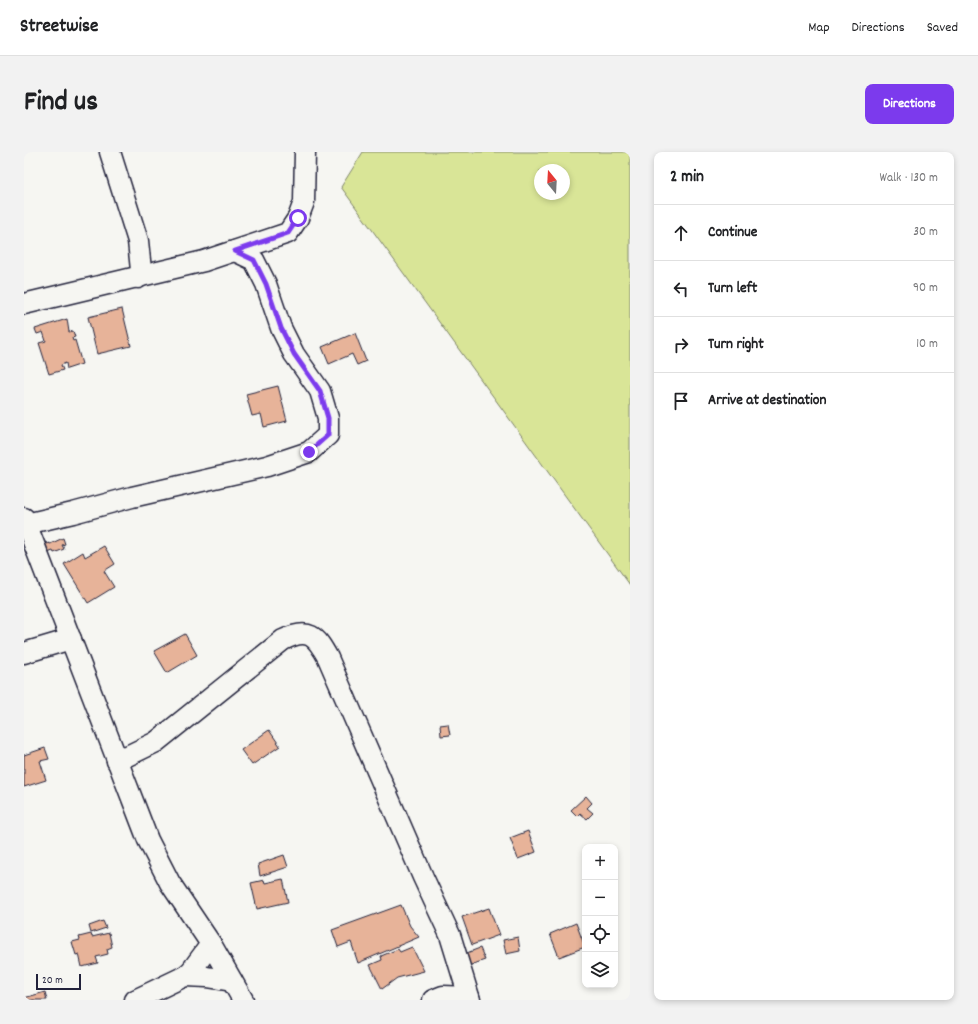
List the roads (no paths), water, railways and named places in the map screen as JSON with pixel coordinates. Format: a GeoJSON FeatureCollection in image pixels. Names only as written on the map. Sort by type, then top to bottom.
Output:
{"type":"FeatureCollection","features":[{"type":"Feature","properties":{"kind":"street"},"geometry":{"type":"LineString","coordinates":[[110,152],[138,241],[141,270],[138,278]]}},
{"type":"Feature","properties":{"kind":"street"},"geometry":{"type":"LineString","coordinates":[[24,304],[204,262],[288,233],[298,218],[304,202],[304,152]]}},
{"type":"Feature","properties":{"kind":"street"},"geometry":{"type":"LineString","coordinates":[[235,251],[254,260],[266,284],[281,328],[294,354],[320,391],[328,418],[328,435],[309,452],[267,466],[132,497],[73,513],[25,521],[148,840],[170,883],[211,944],[243,1000]]}},
{"type":"Feature","properties":{"kind":"street"},"geometry":{"type":"LineString","coordinates":[[117,761],[156,742],[283,640],[293,635],[303,633],[312,637],[320,644],[328,658],[450,935],[469,998],[438,998]]}},
{"type":"Feature","properties":{"kind":"street"},"geometry":{"type":"LineString","coordinates":[[24,653],[71,639]]}},
{"type":"Feature","properties":{"kind":"street"},"geometry":{"type":"LineString","coordinates":[[135,1000],[185,976],[191,971],[211,944]]}},
{"type":"Feature","properties":{"kind":"street"},"geometry":{"type":"LineString","coordinates":[[438,998],[462,974]]}},
{"type":"Feature","properties":{"kind":"street"},"geometry":{"type":"LineString","coordinates":[[185,976],[207,977],[232,981]]}}]}
